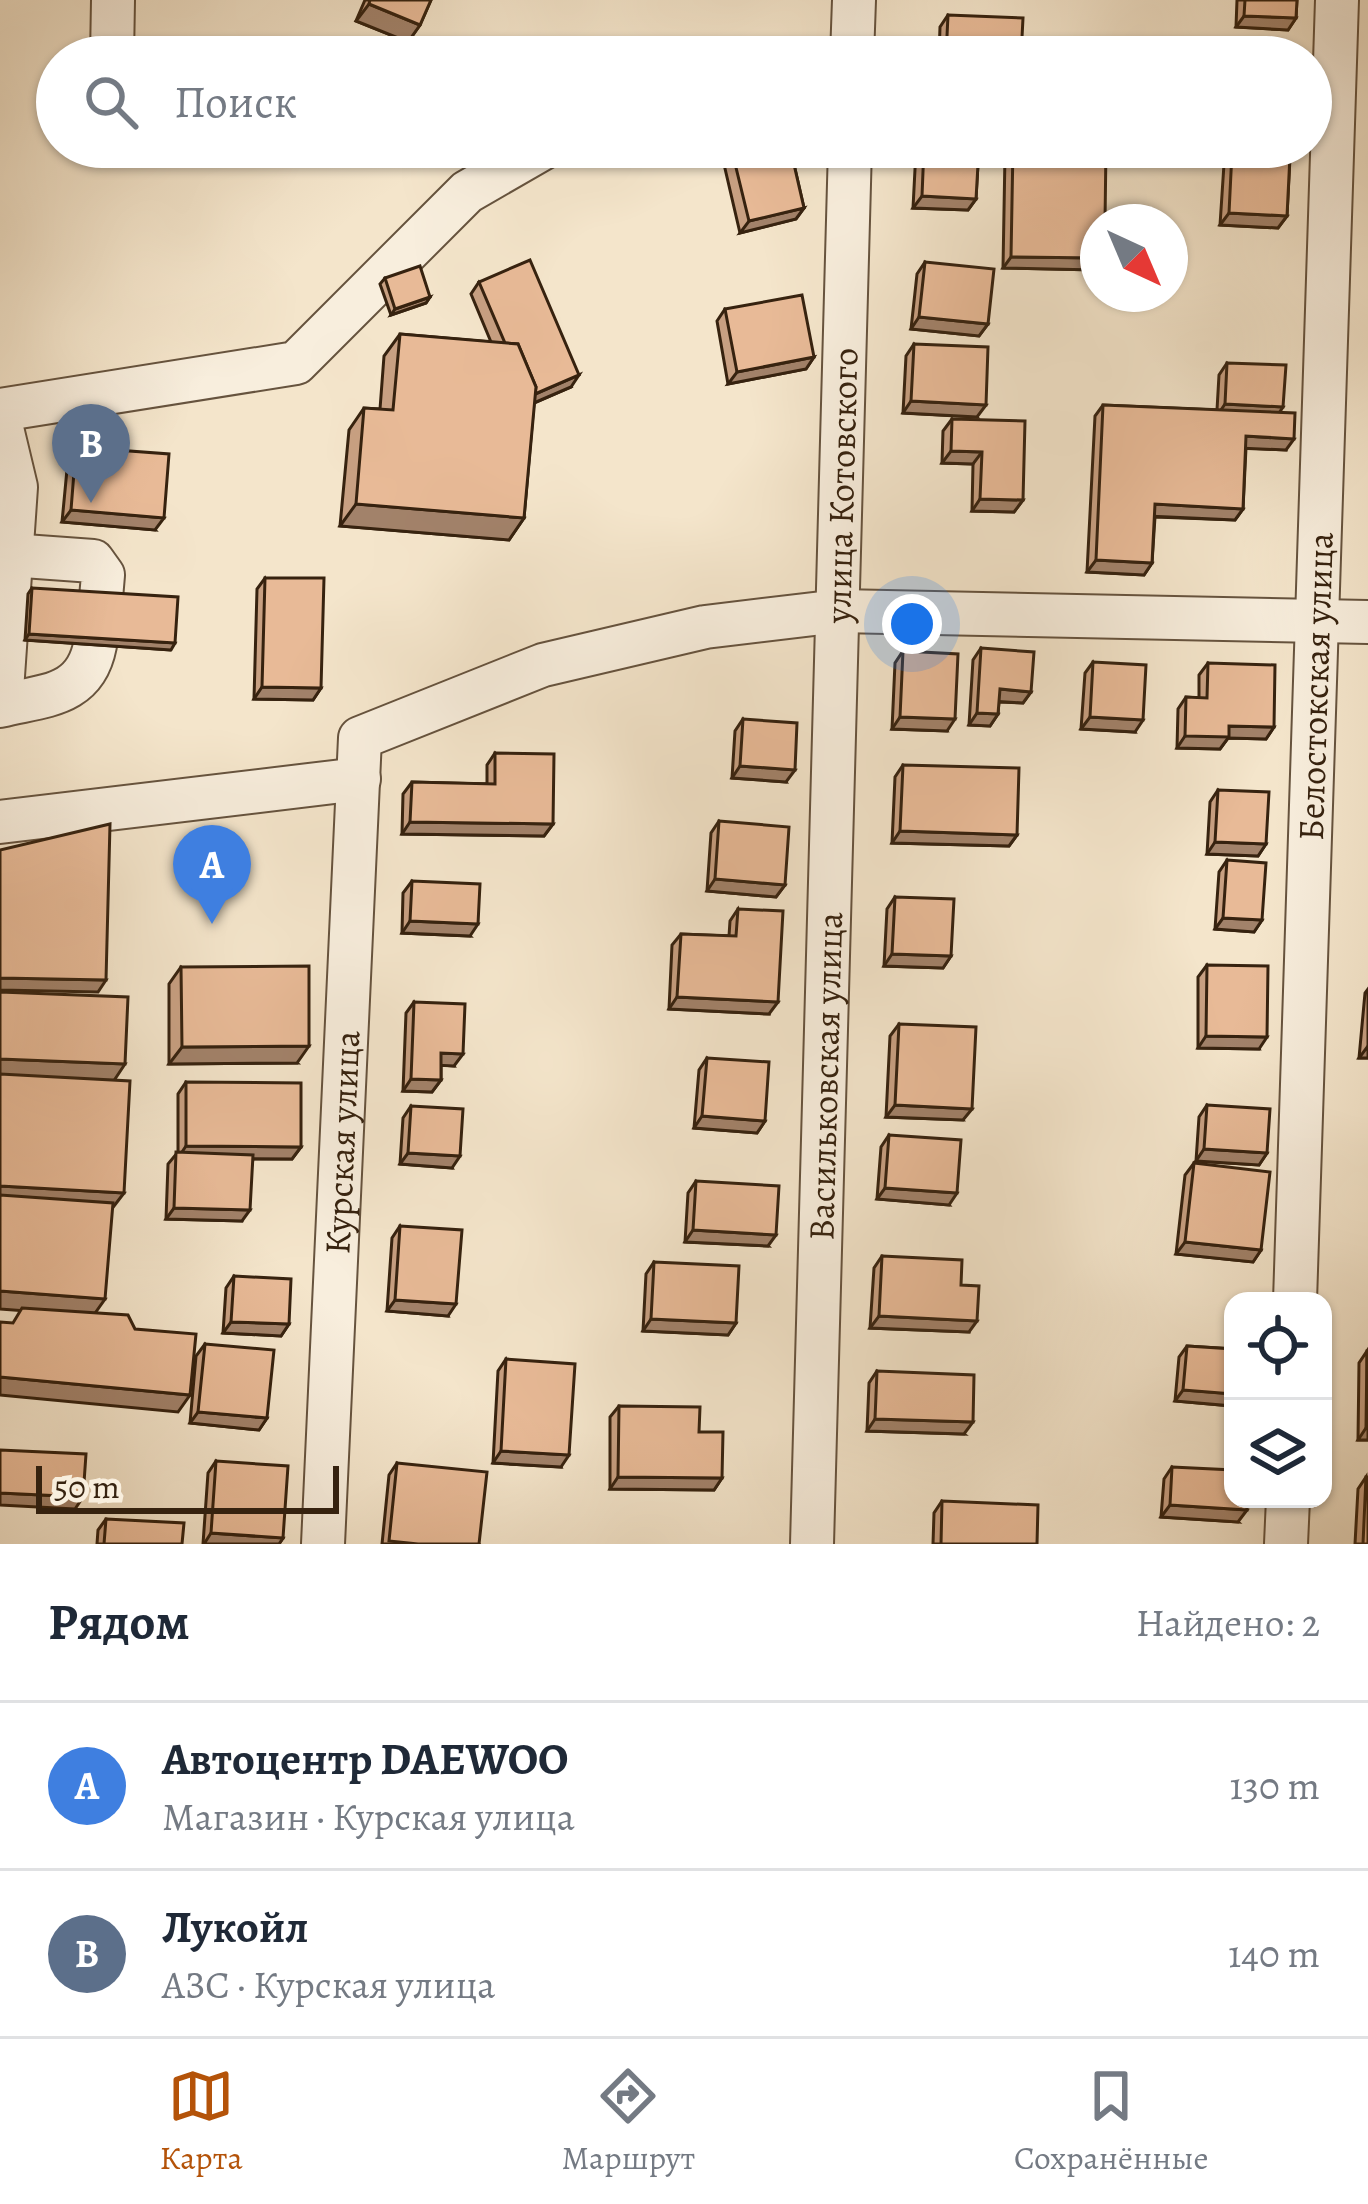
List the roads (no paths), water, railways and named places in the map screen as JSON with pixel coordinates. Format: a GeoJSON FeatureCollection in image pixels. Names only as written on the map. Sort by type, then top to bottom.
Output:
{"type":"FeatureCollection","features":[{"type":"Feature","properties":{"kind":"street"},"geometry":{"type":"LineString","coordinates":[[112,36],[113,0]]}},
{"type":"Feature","properties":{"kind":"street"},"geometry":{"type":"LineString","coordinates":[[853,36],[854,0]]}},
{"type":"Feature","properties":{"kind":"street","name":"Белостокская улица"},"geometry":{"type":"LineString","coordinates":[[1332,163],[1337,0]]}},
{"type":"Feature","properties":{"kind":"street"},"geometry":{"type":"LineString","coordinates":[[0,410],[296,363],[467,193],[509,168]]}},
{"type":"Feature","properties":{"kind":"street","name":"улица Котовского"},"geometry":{"type":"LineString","coordinates":[[0,822],[359,759],[543,665],[705,627],[839,611],[850,168]]}},
{"type":"Feature","properties":{"kind":"street","name":"Белостокская улица"},"geometry":{"type":"LineString","coordinates":[[1295,1292],[1332,168]]}},
{"type":"Feature","properties":{"kind":"street"},"geometry":{"type":"LineString","coordinates":[[0,419],[16,487],[0,705],[65,690],[91,669],[95,645]]}},
{"type":"Feature","properties":{"kind":"street"},"geometry":{"type":"LineString","coordinates":[[10,555],[93,561],[103,575],[101,598]]}},
{"type":"Feature","properties":{"kind":"street"},"geometry":{"type":"LineString","coordinates":[[839,611],[1368,622]]}},
{"type":"Feature","properties":{"kind":"street","name":"Васильковская улица"},"geometry":{"type":"LineString","coordinates":[[812,1544],[839,611]]}},
{"type":"Feature","properties":{"kind":"street","name":"Курская улица"},"geometry":{"type":"LineString","coordinates":[[323,1544],[359,759]]}},
{"type":"Feature","properties":{"kind":"street"},"geometry":{"type":"LineString","coordinates":[[1286,1544],[1288,1508]]}},
{"type":"Feature","properties":{"kind":"place","name":"Лукойл"},"geometry":{"type":"Point","coordinates":[91,503]}},
{"type":"Feature","properties":{"kind":"place","name":"Автоцентр DAEWOO"},"geometry":{"type":"Point","coordinates":[212,924]}}]}
